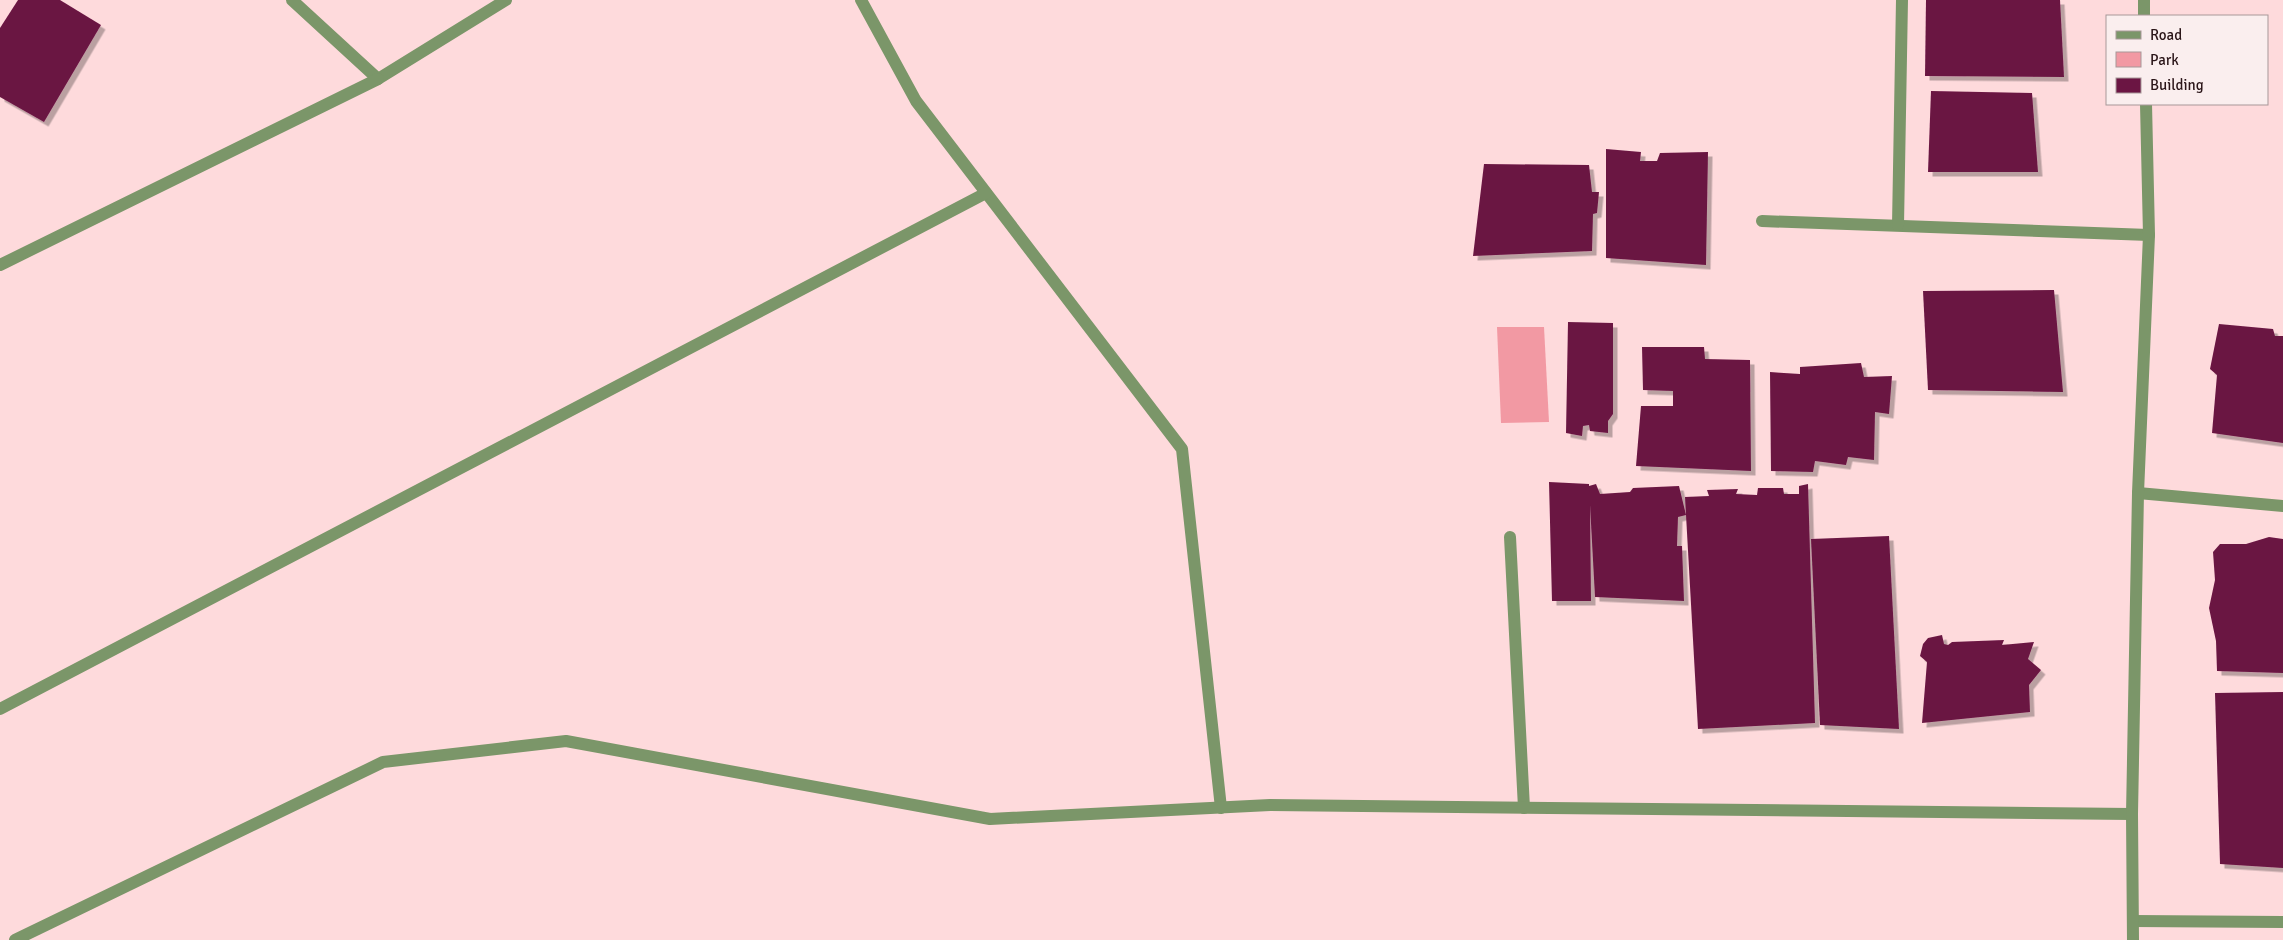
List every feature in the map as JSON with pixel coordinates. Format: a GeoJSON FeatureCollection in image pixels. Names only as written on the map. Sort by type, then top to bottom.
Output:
{"type":"FeatureCollection","features":[{"type":"Feature","properties":{"kind":"street"},"geometry":{"type":"LineString","coordinates":[[292,0],[378,79]]}},
{"type":"Feature","properties":{"kind":"street"},"geometry":{"type":"LineString","coordinates":[[0,266],[378,79],[506,0]]}},
{"type":"Feature","properties":{"kind":"street"},"geometry":{"type":"LineString","coordinates":[[861,0],[916,102],[1182,449],[1220,808]]}},
{"type":"Feature","properties":{"kind":"street"},"geometry":{"type":"LineString","coordinates":[[1898,226],[1902,0]]}},
{"type":"Feature","properties":{"kind":"street"},"geometry":{"type":"LineString","coordinates":[[2144,0],[2144,15]]}},
{"type":"Feature","properties":{"kind":"street"},"geometry":{"type":"LineString","coordinates":[[2133,940],[2132,814],[2138,492],[2149,235],[2146,105]]}},
{"type":"Feature","properties":{"kind":"street"},"geometry":{"type":"LineString","coordinates":[[0,709],[986,193]]}},
{"type":"Feature","properties":{"kind":"street"},"geometry":{"type":"LineString","coordinates":[[1762,221],[2149,235]]}},
{"type":"Feature","properties":{"kind":"street"},"geometry":{"type":"LineString","coordinates":[[2138,492],[2283,506]]}},
{"type":"Feature","properties":{"kind":"street"},"geometry":{"type":"LineString","coordinates":[[1510,537],[1524,808]]}},
{"type":"Feature","properties":{"kind":"street"},"geometry":{"type":"LineString","coordinates":[[15,940],[383,762],[566,741],[990,819],[1270,805],[2132,814]]}},
{"type":"Feature","properties":{"kind":"street"},"geometry":{"type":"LineString","coordinates":[[2133,921],[2283,922]]}},
{"type":"Feature","properties":{"kind":"green space"},"geometry":{"type":"Polygon","coordinates":[[[1497,327],[1544,327],[1549,422],[1501,423],[1497,327]]]}},
{"type":"Feature","properties":{"kind":"building"},"geometry":{"type":"Polygon","coordinates":[[[18,0],[60,0],[101,25],[44,122],[0,97],[0,28],[18,0]]]}},
{"type":"Feature","properties":{"kind":"building"},"geometry":{"type":"Polygon","coordinates":[[[1926,0],[2060,0],[2064,77],[1925,76],[1926,0]]]}},
{"type":"Feature","properties":{"kind":"building"},"geometry":{"type":"Polygon","coordinates":[[[1931,91],[2032,93],[2038,172],[1928,172],[1931,91]]]}},
{"type":"Feature","properties":{"kind":"building"},"geometry":{"type":"Polygon","coordinates":[[[1606,149],[1641,152],[1640,161],[1657,161],[1660,153],[1708,152],[1706,265],[1606,258],[1606,149]]]}},
{"type":"Feature","properties":{"kind":"building"},"geometry":{"type":"Polygon","coordinates":[[[1484,164],[1589,165],[1592,192],[1599,192],[1597,213],[1593,214],[1592,251],[1473,256],[1484,164]]]}},
{"type":"Feature","properties":{"kind":"building"},"geometry":{"type":"Polygon","coordinates":[[[2054,290],[2063,392],[1928,390],[1923,291],[2054,290]]]}},
{"type":"Feature","properties":{"kind":"building"},"geometry":{"type":"Polygon","coordinates":[[[1568,322],[1613,323],[1613,414],[1608,421],[1608,433],[1590,431],[1589,425],[1583,426],[1582,436],[1566,433],[1568,322]]]}},
{"type":"Feature","properties":{"kind":"building"},"geometry":{"type":"Polygon","coordinates":[[[2219,324],[2273,329],[2275,336],[2283,336],[2283,443],[2212,433],[2217,375],[2210,369],[2219,324]]]}},
{"type":"Feature","properties":{"kind":"building"},"geometry":{"type":"Polygon","coordinates":[[[1642,347],[1704,347],[1705,359],[1750,360],[1751,471],[1636,466],[1641,406],[1673,406],[1673,391],[1643,390],[1642,347]]]}},
{"type":"Feature","properties":{"kind":"building"},"geometry":{"type":"Polygon","coordinates":[[[1861,363],[1864,377],[1892,376],[1889,414],[1875,412],[1874,460],[1848,457],[1846,465],[1815,461],[1813,472],[1771,471],[1770,372],[1800,374],[1800,367],[1861,363]]]}},
{"type":"Feature","properties":{"kind":"building"},"geometry":{"type":"Polygon","coordinates":[[[1549,482],[1589,484],[1589,486],[1596,484],[1600,494],[1630,492],[1633,488],[1679,486],[1686,515],[1678,517],[1677,546],[1682,546],[1684,601],[1595,597],[1590,505],[1591,601],[1552,601],[1549,482]]]}},
{"type":"Feature","properties":{"kind":"building"},"geometry":{"type":"Polygon","coordinates":[[[1808,484],[1815,723],[1698,729],[1685,497],[1709,496],[1707,490],[1738,489],[1736,494],[1757,495],[1758,488],[1783,488],[1784,494],[1799,494],[1799,486],[1808,484]]]}},
{"type":"Feature","properties":{"kind":"building"},"geometry":{"type":"Polygon","coordinates":[[[1889,536],[1899,729],[1820,725],[1811,539],[1889,536]]]}},
{"type":"Feature","properties":{"kind":"building"},"geometry":{"type":"Polygon","coordinates":[[[2269,537],[2283,539],[2283,673],[2217,671],[2216,641],[2209,608],[2215,580],[2213,552],[2220,544],[2246,544],[2269,537]]]}},
{"type":"Feature","properties":{"kind":"building"},"geometry":{"type":"Polygon","coordinates":[[[1942,635],[1944,644],[1948,645],[1952,642],[2004,640],[2002,645],[2034,642],[2028,659],[2041,670],[2029,685],[2030,712],[1922,723],[1927,662],[1920,656],[1923,644],[1928,638],[1942,635]]]}},
{"type":"Feature","properties":{"kind":"building"},"geometry":{"type":"Polygon","coordinates":[[[2283,692],[2283,868],[2220,864],[2215,693],[2283,692]]]}}]}
